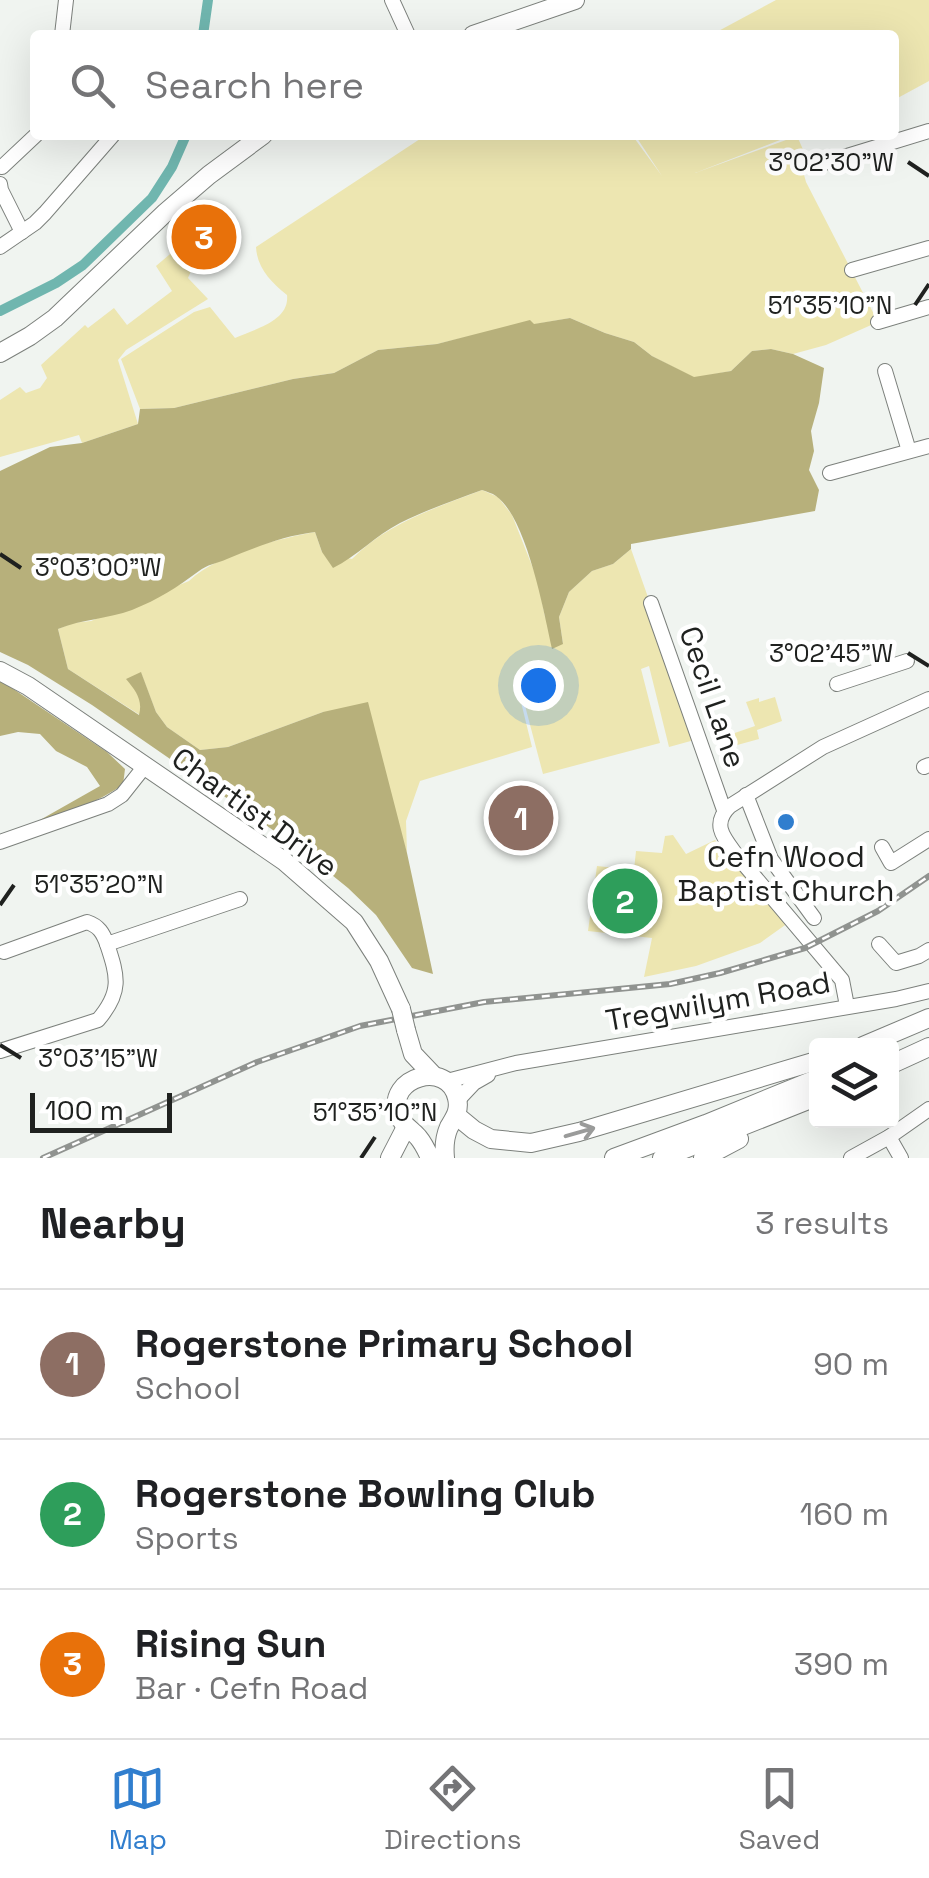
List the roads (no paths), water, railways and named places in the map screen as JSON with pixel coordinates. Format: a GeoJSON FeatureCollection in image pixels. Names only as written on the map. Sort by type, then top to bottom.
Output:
{"type":"FeatureCollection","features":[{"type":"Feature","properties":{"kind":"main road"},"geometry":{"type":"LineString","coordinates":[[488,30],[575,0]]}},
{"type":"Feature","properties":{"kind":"main road"},"geometry":{"type":"LineString","coordinates":[[0,353],[55,318],[136,238],[257,140]]}},
{"type":"Feature","properties":{"kind":"main road","name":"Chartist Drive"},"geometry":{"type":"LineString","coordinates":[[0,671],[28,686],[284,861],[354,922],[379,961],[400,1009],[413,1054],[407,1083],[397,1104],[398,1114],[411,1130]]}},
{"type":"Feature","properties":{"kind":"main road"},"geometry":{"type":"LineString","coordinates":[[882,1038],[929,1018]]}},
{"type":"Feature","properties":{"kind":"main road"},"geometry":{"type":"LineString","coordinates":[[899,1042],[929,1028]]}},
{"type":"Feature","properties":{"kind":"main road"},"geometry":{"type":"LineString","coordinates":[[899,1062],[925,1049]]}},
{"type":"Feature","properties":{"kind":"main road","name":"Chartist Drive"},"geometry":{"type":"LineString","coordinates":[[413,1054],[453,1088],[454,1115]]}},
{"type":"Feature","properties":{"kind":"main road"},"geometry":{"type":"LineString","coordinates":[[454,1115],[492,1139],[531,1143],[809,1063]]}},
{"type":"Feature","properties":{"kind":"main road"},"geometry":{"type":"LineString","coordinates":[[407,1083],[419,1076],[440,1078]]}},
{"type":"Feature","properties":{"kind":"main road"},"geometry":{"type":"LineString","coordinates":[[614,1158],[809,1082]]}},
{"type":"Feature","properties":{"kind":"main road"},"geometry":{"type":"LineString","coordinates":[[662,1158],[809,1103]]}},
{"type":"Feature","properties":{"kind":"main road"},"geometry":{"type":"LineString","coordinates":[[703,1158],[809,1104]]}},
{"type":"Feature","properties":{"kind":"main road"},"geometry":{"type":"LineString","coordinates":[[411,1130],[438,1134],[454,1115]]}},
{"type":"Feature","properties":{"kind":"main road"},"geometry":{"type":"LineString","coordinates":[[445,1158],[454,1115]]}},
{"type":"Feature","properties":{"kind":"main road"},"geometry":{"type":"LineString","coordinates":[[390,1158],[411,1130]]}},
{"type":"Feature","properties":{"kind":"main road"},"geometry":{"type":"LineString","coordinates":[[411,1130],[430,1158]]}},
{"type":"Feature","properties":{"kind":"street"},"geometry":{"type":"LineString","coordinates":[[63,30],[66,0]]}},
{"type":"Feature","properties":{"kind":"street"},"geometry":{"type":"LineString","coordinates":[[392,0],[406,30]]}},
{"type":"Feature","properties":{"kind":"street"},"geometry":{"type":"LineString","coordinates":[[811,167],[929,131]]}},
{"type":"Feature","properties":{"kind":"street"},"geometry":{"type":"LineString","coordinates":[[1,169],[31,140]]}},
{"type":"Feature","properties":{"kind":"street"},"geometry":{"type":"LineString","coordinates":[[0,247],[45,213],[108,140]]}},
{"type":"Feature","properties":{"kind":"street"},"geometry":{"type":"LineString","coordinates":[[0,184],[22,232]]}},
{"type":"Feature","properties":{"kind":"street"},"geometry":{"type":"LineString","coordinates":[[852,270],[929,248]]}},
{"type":"Feature","properties":{"kind":"street"},"geometry":{"type":"LineString","coordinates":[[878,322],[929,307]]}},
{"type":"Feature","properties":{"kind":"street"},"geometry":{"type":"LineString","coordinates":[[885,371],[909,451]]}},
{"type":"Feature","properties":{"kind":"street"},"geometry":{"type":"LineString","coordinates":[[830,473],[929,446]]}},
{"type":"Feature","properties":{"kind":"street","name":"Cecil Lane"},"geometry":{"type":"LineString","coordinates":[[651,603],[724,810],[720,828],[724,837],[842,980],[847,1006]]}},
{"type":"Feature","properties":{"kind":"street"},"geometry":{"type":"LineString","coordinates":[[836,684],[907,661]]}},
{"type":"Feature","properties":{"kind":"street"},"geometry":{"type":"LineString","coordinates":[[724,810],[823,747],[929,699]]}},
{"type":"Feature","properties":{"kind":"street"},"geometry":{"type":"LineString","coordinates":[[0,842],[108,804],[122,795],[145,766]]}},
{"type":"Feature","properties":{"kind":"street"},"geometry":{"type":"LineString","coordinates":[[746,795],[771,858],[814,918]]}},
{"type":"Feature","properties":{"kind":"street"},"geometry":{"type":"LineString","coordinates":[[882,848],[890,863],[929,839]]}},
{"type":"Feature","properties":{"kind":"street"},"geometry":{"type":"LineString","coordinates":[[107,944],[240,898]]}},
{"type":"Feature","properties":{"kind":"street"},"geometry":{"type":"LineString","coordinates":[[0,1052],[98,1020],[115,994],[118,980],[102,932],[87,922],[4,952]]}},
{"type":"Feature","properties":{"kind":"street"},"geometry":{"type":"LineString","coordinates":[[878,944],[896,962],[929,950]]}},
{"type":"Feature","properties":{"kind":"street","name":"Tregwilym Road"},"geometry":{"type":"LineString","coordinates":[[440,1078],[929,992]]}},
{"type":"Feature","properties":{"kind":"street","name":"Tregwilym Road"},"geometry":{"type":"LineString","coordinates":[[454,1115],[474,1084],[516,1062]]}},
{"type":"Feature","properties":{"kind":"street"},"geometry":{"type":"LineString","coordinates":[[851,1158],[929,1109]]}},
{"type":"Feature","properties":{"kind":"street"},"geometry":{"type":"LineString","coordinates":[[890,1137],[902,1158]]}},
{"type":"Feature","properties":{"kind":"waterway"},"geometry":{"type":"LineString","coordinates":[[204,30],[208,0]]}},
{"type":"Feature","properties":{"kind":"waterway"},"geometry":{"type":"LineString","coordinates":[[0,311],[83,265],[152,198],[184,140]]}},
{"type":"Feature","properties":{"kind":"railway"},"geometry":{"type":"LineString","coordinates":[[43,1158],[257,1062],[360,1026],[484,1002],[670,984],[805,948],[878,911],[929,876]]}},
{"type":"Feature","properties":{"kind":"place","name":"Rising Sun"},"geometry":{"type":"Point","coordinates":[204,237]}},
{"type":"Feature","properties":{"kind":"place","name":"Rogerstone Primary School"},"geometry":{"type":"Point","coordinates":[521,818]}},
{"type":"Feature","properties":{"kind":"place","name":"Cefn Wood Baptist Church"},"geometry":{"type":"Point","coordinates":[786,822]}},
{"type":"Feature","properties":{"kind":"place","name":"Rogerstone Bowling Club"},"geometry":{"type":"Point","coordinates":[625,901]}}]}
